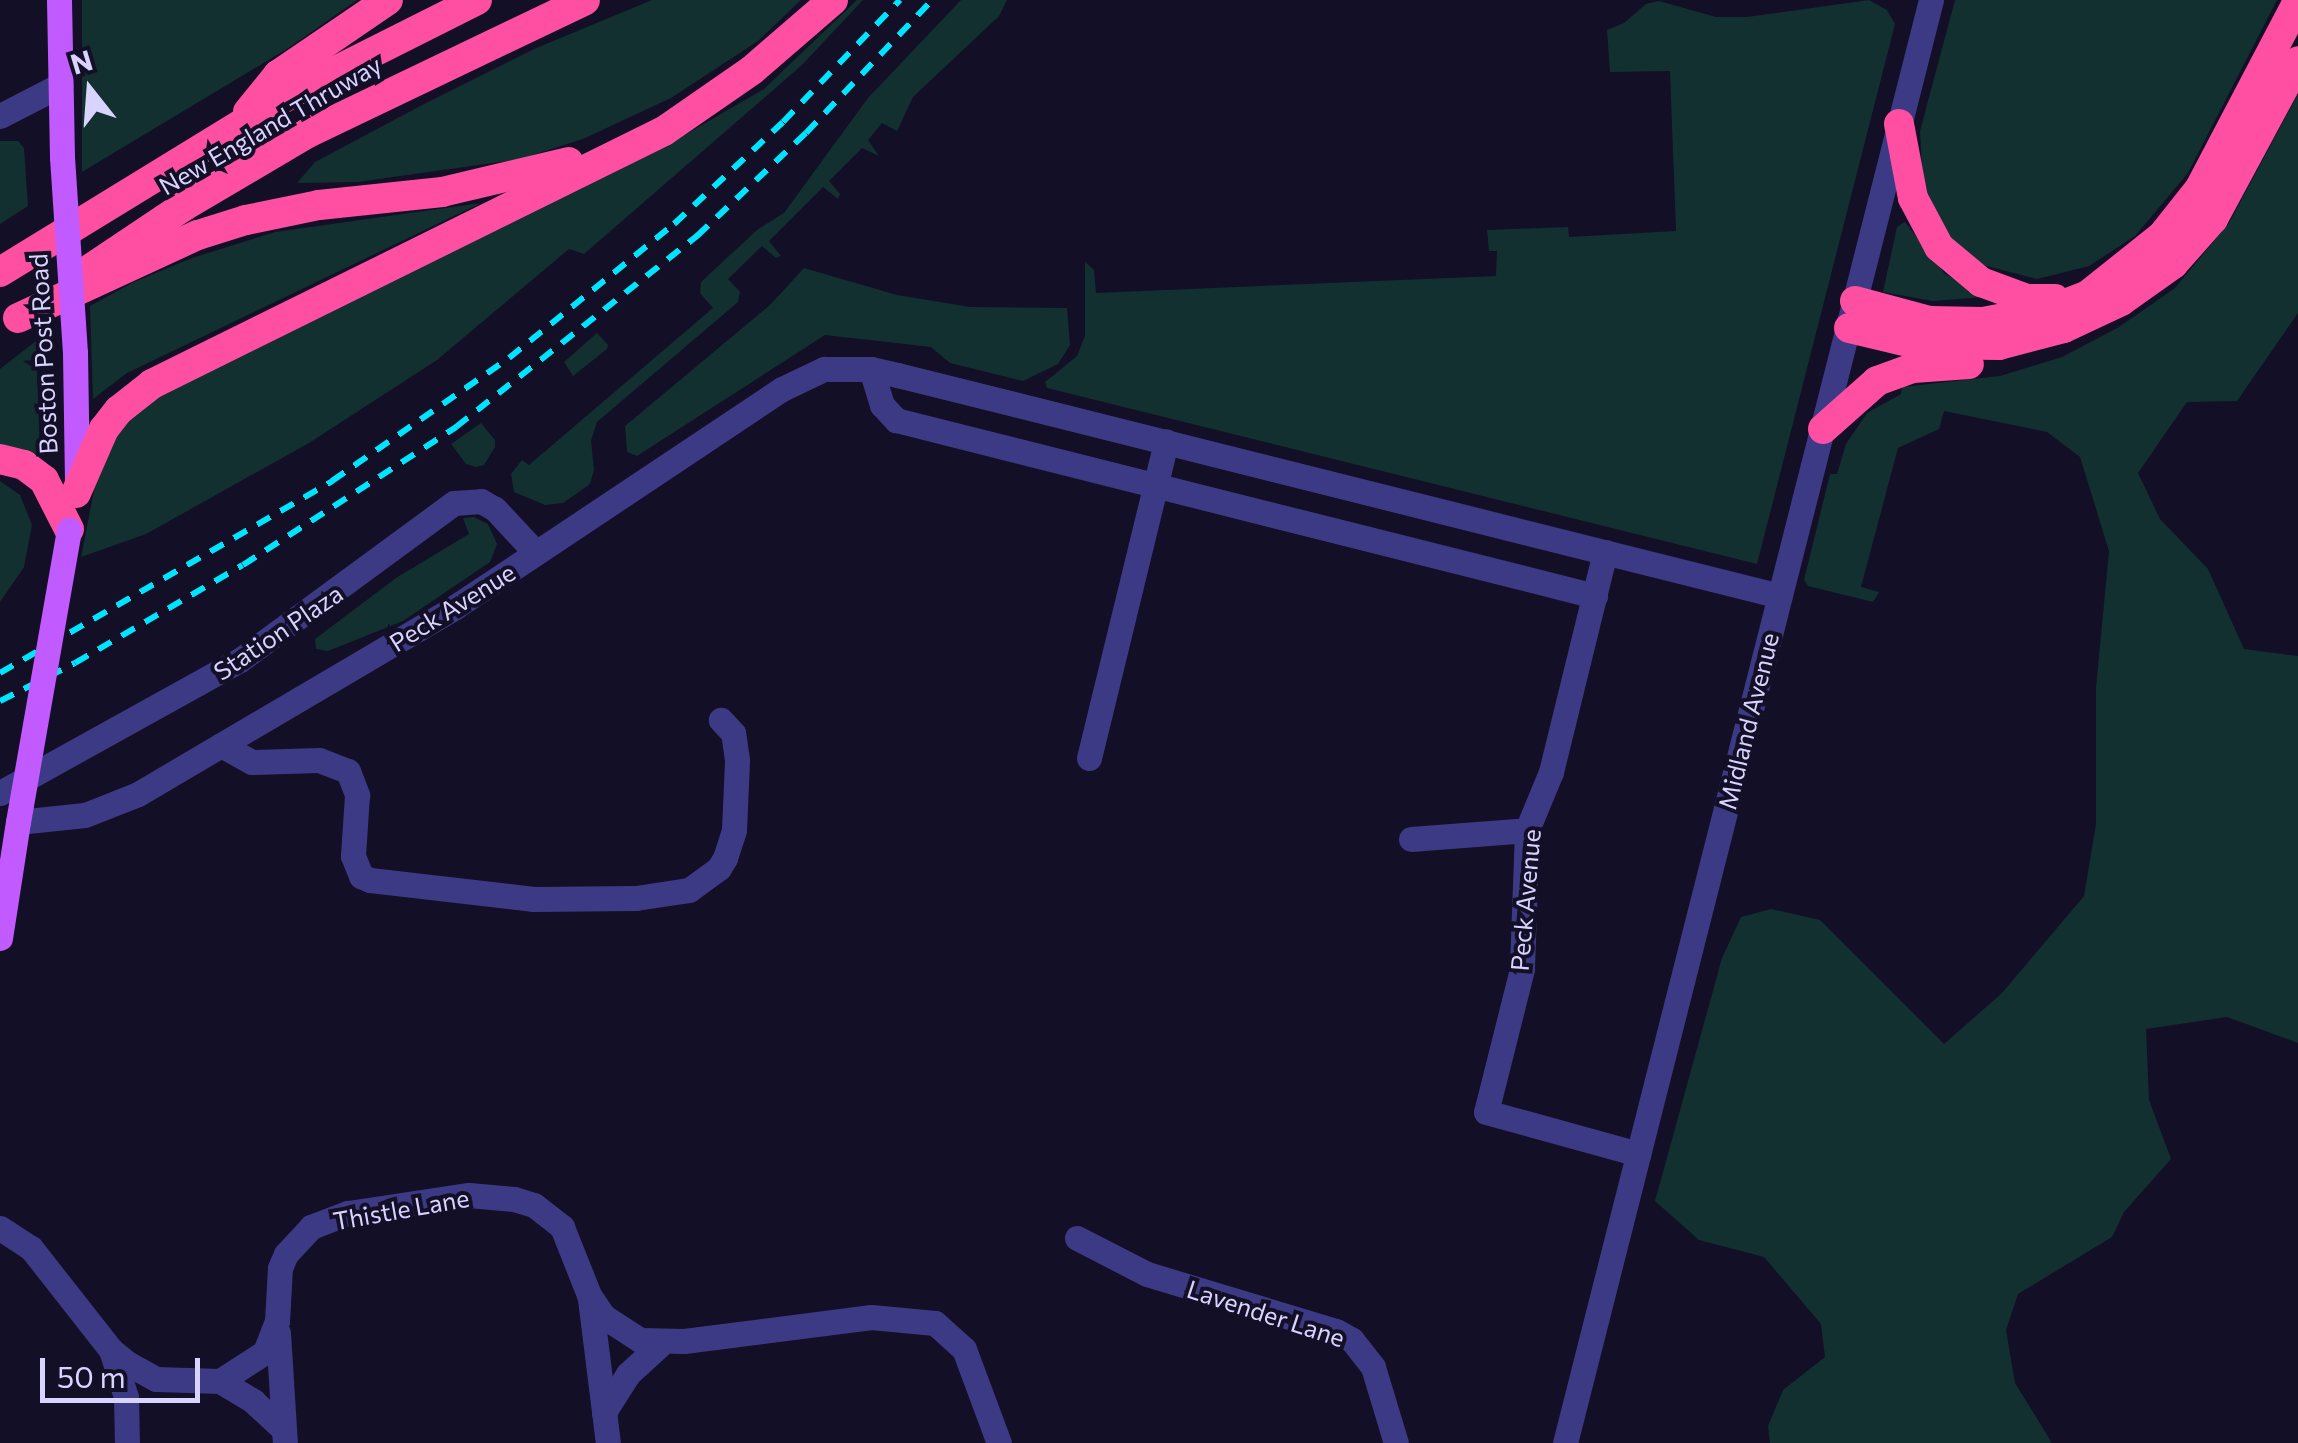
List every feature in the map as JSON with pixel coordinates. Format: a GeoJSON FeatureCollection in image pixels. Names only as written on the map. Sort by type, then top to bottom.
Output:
{"type":"FeatureCollection","features":[{"type":"Feature","properties":{"kind":"highway"},"geometry":{"type":"LineString","coordinates":[[237,126],[278,75],[388,0]]}},
{"type":"Feature","properties":{"kind":"highway","name":"New England Thruway"},"geometry":{"type":"LineString","coordinates":[[0,272],[237,126],[477,0]]}},
{"type":"Feature","properties":{"kind":"highway","name":"New England Thruway"},"geometry":{"type":"LineString","coordinates":[[9,324],[184,206],[308,132],[585,0]]}},
{"type":"Feature","properties":{"kind":"highway"},"geometry":{"type":"LineString","coordinates":[[76,493],[104,429],[119,410],[152,384],[664,131],[783,46],[832,0]]}},
{"type":"Feature","properties":{"kind":"highway"},"geometry":{"type":"LineString","coordinates":[[1823,429],[1877,381],[1913,368],[1971,364],[2033,350],[2090,306],[2162,236],[2200,188],[2298,1]]}},
{"type":"Feature","properties":{"kind":"highway"},"geometry":{"type":"LineString","coordinates":[[1852,314],[1916,344],[1976,347],[2033,338],[2173,264],[2214,219],[2298,61]]}},
{"type":"Feature","properties":{"kind":"highway"},"geometry":{"type":"LineString","coordinates":[[9,324],[221,227],[292,210],[442,192],[539,171],[612,144],[720,92]]}},
{"type":"Feature","properties":{"kind":"highway"},"geometry":{"type":"LineString","coordinates":[[1899,124],[1913,198],[1939,247],[1959,267],[1994,288],[2027,299],[2090,306]]}},
{"type":"Feature","properties":{"kind":"highway"},"geometry":{"type":"LineString","coordinates":[[0,460],[24,465],[44,480],[69,529]]}},
{"type":"Feature","properties":{"kind":"main road","name":"Boston Post Road"},"geometry":{"type":"LineString","coordinates":[[0,938],[80,455],[62,157],[59,0]]}},
{"type":"Feature","properties":{"kind":"street","name":"Midland Avenue"},"geometry":{"type":"LineString","coordinates":[[1565,1443],[1931,0]]}},
{"type":"Feature","properties":{"kind":"street"},"geometry":{"type":"LineString","coordinates":[[0,116],[60,85]]}},
{"type":"Feature","properties":{"kind":"street","name":"Peck Avenue"},"geometry":{"type":"LineString","coordinates":[[18,822],[85,814],[109,806],[221,745],[394,644],[782,389],[824,369],[871,369],[1780,596]]}},
{"type":"Feature","properties":{"kind":"street"},"geometry":{"type":"LineString","coordinates":[[871,369],[882,405],[896,420],[1595,596]]}},
{"type":"Feature","properties":{"kind":"street"},"geometry":{"type":"LineString","coordinates":[[1089,758],[1166,441]]}},
{"type":"Feature","properties":{"kind":"street","name":"Station Plaza"},"geometry":{"type":"LineString","coordinates":[[0,793],[240,660],[454,504],[480,501],[495,509],[522,533],[536,553]]}},
{"type":"Feature","properties":{"kind":"street","name":"Peck Avenue"},"geometry":{"type":"LineString","coordinates":[[1605,552],[1551,772],[1528,830],[1524,956],[1486,1112],[1638,1154]]}},
{"type":"Feature","properties":{"kind":"street"},"geometry":{"type":"LineString","coordinates":[[221,745],[252,762],[319,760],[348,771],[357,795],[353,856],[361,876],[370,880],[534,899],[636,898],[689,890],[719,868],[725,858],[734,830],[737,760],[733,733],[721,720]]}},
{"type":"Feature","properties":{"kind":"street"},"geometry":{"type":"LineString","coordinates":[[1412,840],[1528,830]]}},
{"type":"Feature","properties":{"kind":"street","name":"Thistle Lane"},"geometry":{"type":"LineString","coordinates":[[0,1228],[31,1248],[111,1350],[141,1373],[176,1383],[220,1381],[254,1364],[265,1352],[278,1320],[280,1268],[286,1254],[311,1227],[348,1212],[469,1195],[514,1199],[549,1214],[572,1244],[590,1295],[603,1316],[621,1331],[662,1342],[872,1317],[935,1323],[964,1350],[999,1443]]}},
{"type":"Feature","properties":{"kind":"street","name":"Lavender Lane"},"geometry":{"type":"LineString","coordinates":[[1076,1238],[1160,1278],[1336,1331],[1352,1340],[1373,1367],[1396,1443]]}},
{"type":"Feature","properties":{"kind":"street"},"geometry":{"type":"LineString","coordinates":[[590,1295],[608,1443]]}},
{"type":"Feature","properties":{"kind":"street"},"geometry":{"type":"LineString","coordinates":[[278,1320],[284,1436]]}},
{"type":"Feature","properties":{"kind":"street"},"geometry":{"type":"LineString","coordinates":[[604,1412],[628,1374],[662,1342]]}},
{"type":"Feature","properties":{"kind":"street"},"geometry":{"type":"LineString","coordinates":[[111,1350],[128,1432]]}},
{"type":"Feature","properties":{"kind":"street"},"geometry":{"type":"LineString","coordinates":[[220,1381],[284,1436]]}},
{"type":"Feature","properties":{"kind":"street"},"geometry":{"type":"LineString","coordinates":[[128,1432],[159,1390],[176,1383]]}},
{"type":"Feature","properties":{"kind":"green space"},"geometry":{"type":"Polygon","coordinates":[[[82,0],[357,0],[290,47],[82,172],[82,0]]]}},
{"type":"Feature","properties":{"kind":"green space"},"geometry":{"type":"Polygon","coordinates":[[[652,0],[801,0],[758,41],[671,98],[583,139],[520,159],[358,182],[297,183],[315,162],[426,103],[534,49],[652,0]]]}},
{"type":"Feature","properties":{"kind":"green space"},"geometry":{"type":"Polygon","coordinates":[[[857,0],[863,0],[802,65],[584,254],[569,249],[437,360],[309,443],[146,534],[81,557],[104,440],[140,403],[669,144],[764,89],[857,0]]]}},
{"type":"Feature","properties":{"kind":"green space"},"geometry":{"type":"Polygon","coordinates":[[[961,0],[1007,0],[999,16],[913,97],[897,131],[882,123],[868,140],[879,156],[862,148],[829,181],[840,194],[838,199],[823,187],[769,241],[781,256],[776,258],[762,246],[728,279],[740,292],[738,302],[597,422],[591,441],[594,470],[590,484],[563,503],[545,505],[514,492],[511,474],[522,460],[529,465],[713,308],[700,293],[701,282],[757,230],[784,213],[868,98],[961,0]]]}},
{"type":"Feature","properties":{"kind":"green space"},"geometry":{"type":"Polygon","coordinates":[[[1869,0],[1887,10],[1895,24],[1757,564],[1047,388],[1045,382],[1077,356],[1085,336],[1085,262],[1094,270],[1096,293],[1496,276],[1497,251],[1489,251],[1487,230],[1568,227],[1569,237],[1676,231],[1670,71],[1610,72],[1607,30],[1624,23],[1646,4],[1659,1],[1716,17],[1747,17],[1869,0]]]}},
{"type":"Feature","properties":{"kind":"green space"},"geometry":{"type":"Polygon","coordinates":[[[1955,0],[2277,0],[2188,173],[2135,236],[2089,266],[2037,279],[1979,264],[1946,235],[1929,210],[1934,206],[1923,184],[1920,131],[1955,0]]]}},
{"type":"Feature","properties":{"kind":"green space"},"geometry":{"type":"Polygon","coordinates":[[[2298,94],[2298,313],[2237,401],[2187,402],[2138,473],[2160,519],[2208,569],[2244,649],[2298,656],[2298,1043],[2227,1017],[2146,1029],[2149,1100],[2171,1159],[2124,1212],[2112,1237],[2018,1294],[2006,1330],[2015,1383],[2052,1443],[1770,1443],[1768,1426],[1783,1390],[1825,1357],[1821,1324],[1764,1257],[1699,1240],[1655,1201],[1722,958],[1741,917],[1771,909],[1820,920],[1944,1044],[2002,993],[2084,896],[2096,824],[2096,688],[2109,551],[2080,457],[2047,432],[1944,411],[1939,429],[1898,448],[1861,587],[1879,592],[1873,602],[1808,586],[1804,580],[1830,474],[1837,474],[1846,444],[1867,413],[1901,394],[1902,387],[2000,376],[2062,357],[2119,327],[2175,288],[2229,223],[2298,94]]]}},
{"type":"Feature","properties":{"kind":"green space"},"geometry":{"type":"Polygon","coordinates":[[[0,141],[18,141],[24,148],[28,206],[0,224],[0,141]]]}},
{"type":"Feature","properties":{"kind":"green space"},"geometry":{"type":"Polygon","coordinates":[[[481,203],[127,373],[93,399],[90,306],[134,282],[192,258],[275,232],[481,203]]]}},
{"type":"Feature","properties":{"kind":"green space"},"geometry":{"type":"Polygon","coordinates":[[[1905,222],[1944,273],[1985,297],[1933,301],[1883,292],[1897,227],[1905,222]]]}},
{"type":"Feature","properties":{"kind":"green space"},"geometry":{"type":"Polygon","coordinates":[[[804,268],[897,295],[970,307],[1067,308],[1070,345],[1058,364],[1023,381],[950,363],[931,347],[825,335],[637,456],[627,452],[625,426],[770,305],[804,268]]]}},
{"type":"Feature","properties":{"kind":"green space"},"geometry":{"type":"Polygon","coordinates":[[[597,333],[607,349],[573,376],[564,362],[597,333]]]}},
{"type":"Feature","properties":{"kind":"green space"},"geometry":{"type":"Polygon","coordinates":[[[36,341],[40,456],[36,463],[0,450],[0,369],[36,341]]]}},
{"type":"Feature","properties":{"kind":"green space"},"geometry":{"type":"Polygon","coordinates":[[[481,423],[495,440],[495,447],[484,465],[476,467],[466,464],[451,444],[481,423]]]}},
{"type":"Feature","properties":{"kind":"green space"},"geometry":{"type":"Polygon","coordinates":[[[0,481],[20,495],[32,525],[24,567],[0,602],[0,481]]]}},
{"type":"Feature","properties":{"kind":"green space"},"geometry":{"type":"Polygon","coordinates":[[[474,517],[488,524],[497,544],[490,562],[403,621],[328,651],[316,649],[315,639],[396,578],[469,534],[463,518],[474,517]]]}},
{"type":"Feature","properties":{"kind":"railway"},"geometry":{"type":"LineString","coordinates":[[0,673],[332,481],[509,358],[674,224],[783,122],[900,0]]}},
{"type":"Feature","properties":{"kind":"railway"},"geometry":{"type":"LineString","coordinates":[[0,701],[75,663],[243,565],[456,427],[697,236],[806,133],[932,0]]}}]}
